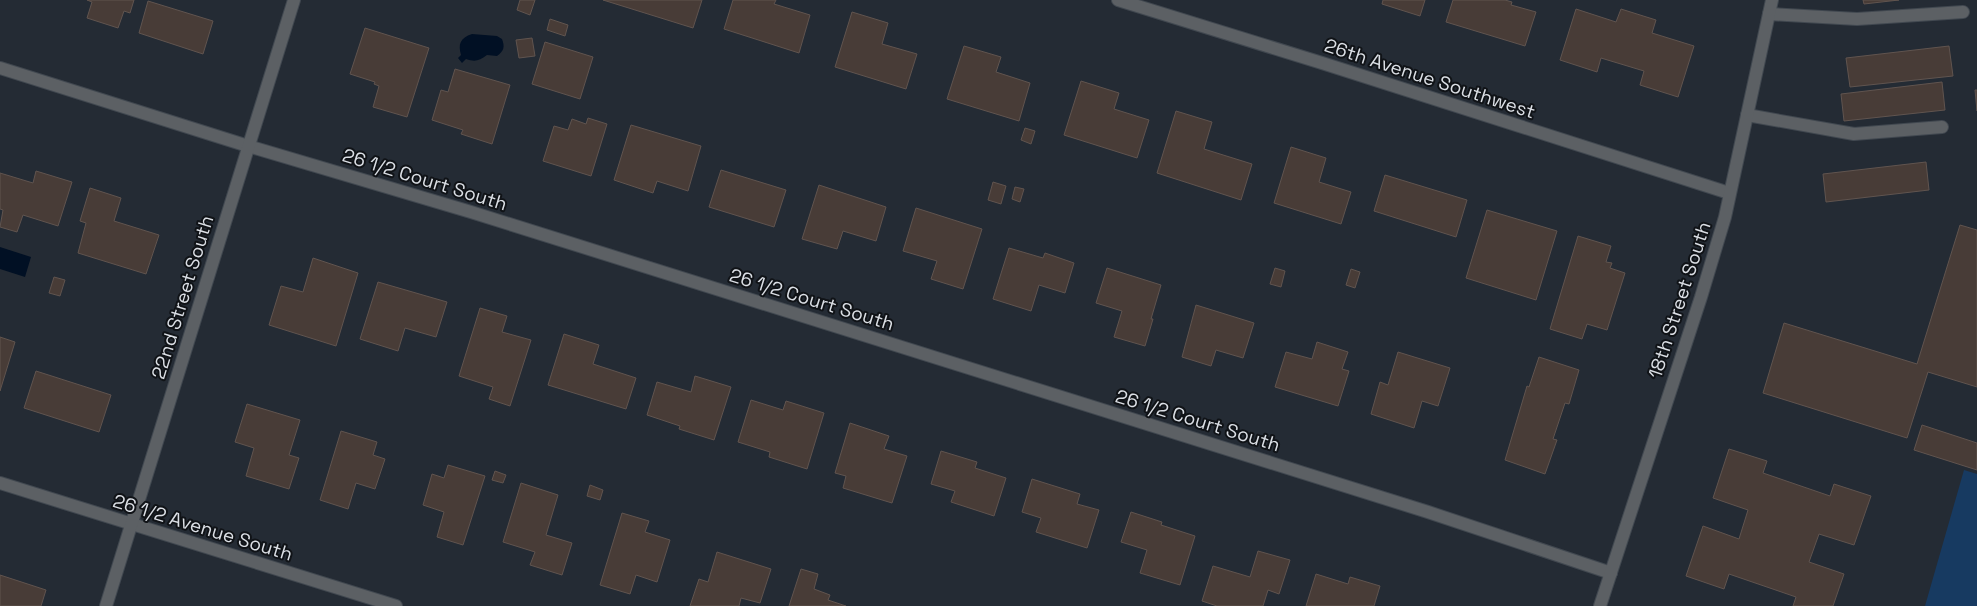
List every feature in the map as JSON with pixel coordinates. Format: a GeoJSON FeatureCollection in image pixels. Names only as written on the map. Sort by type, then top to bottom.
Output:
{"type":"FeatureCollection","features":[{"type":"Feature","properties":{"kind":"street","name":"22nd Street South"},"geometry":{"type":"LineString","coordinates":[[106,606],[294,0]]}},
{"type":"Feature","properties":{"kind":"street","name":"26th Avenue Southwest"},"geometry":{"type":"LineString","coordinates":[[1118,0],[1729,193]]}},
{"type":"Feature","properties":{"kind":"street","name":"18th Street South"},"geometry":{"type":"LineString","coordinates":[[1600,606],[1701,297],[1725,217],[1772,0]]}},
{"type":"Feature","properties":{"kind":"street"},"geometry":{"type":"LineString","coordinates":[[1769,14],[1857,19],[1963,12]]}},
{"type":"Feature","properties":{"kind":"street","name":"26 1/2 Court South"},"geometry":{"type":"LineString","coordinates":[[0,68],[248,146],[471,212],[1324,479],[1611,572]]}},
{"type":"Feature","properties":{"kind":"street"},"geometry":{"type":"LineString","coordinates":[[1747,115],[1854,134],[1942,127]]}},
{"type":"Feature","properties":{"kind":"street","name":"26 1/2 Avenue South"},"geometry":{"type":"LineString","coordinates":[[0,483],[396,606]]}},
{"type":"Feature","properties":{"kind":"shaded area"},"geometry":{"type":"Polygon","coordinates":[[[472,34],[497,36],[502,39],[504,47],[497,56],[487,55],[474,61],[466,59],[462,63],[458,58],[461,55],[461,42],[465,37],[472,34]]]}},
{"type":"Feature","properties":{"kind":"shaded area"},"geometry":{"type":"Polygon","coordinates":[[[0,247],[31,257],[25,277],[0,269],[0,247]]]}},
{"type":"Feature","properties":{"kind":"shaded area"},"geometry":{"type":"Polygon","coordinates":[[[1964,470],[1977,474],[1977,606],[1925,606],[1964,470]]]}},
{"type":"Feature","properties":{"kind":"building"},"geometry":{"type":"Polygon","coordinates":[[[87,0],[134,0],[130,13],[124,11],[118,28],[87,18],[92,2],[87,0]]]}},
{"type":"Feature","properties":{"kind":"building"},"geometry":{"type":"Polygon","coordinates":[[[520,0],[535,0],[530,15],[517,10],[520,0]]]}},
{"type":"Feature","properties":{"kind":"building"},"geometry":{"type":"Polygon","coordinates":[[[603,0],[702,0],[693,28],[603,0]]]}},
{"type":"Feature","properties":{"kind":"building"},"geometry":{"type":"Polygon","coordinates":[[[733,0],[776,0],[774,4],[810,15],[799,53],[724,29],[733,0]]]}},
{"type":"Feature","properties":{"kind":"building"},"geometry":{"type":"Polygon","coordinates":[[[1383,0],[1425,0],[1420,16],[1382,4],[1383,0]]]}},
{"type":"Feature","properties":{"kind":"building"},"geometry":{"type":"Polygon","coordinates":[[[1453,0],[1505,0],[1512,2],[1511,5],[1536,12],[1525,46],[1446,22],[1453,0]]]}},
{"type":"Feature","properties":{"kind":"building"},"geometry":{"type":"Polygon","coordinates":[[[1863,0],[1899,0],[1864,4],[1863,0]]]}},
{"type":"Feature","properties":{"kind":"building"},"geometry":{"type":"Polygon","coordinates":[[[148,1],[213,21],[203,54],[139,33],[148,1]]]}},
{"type":"Feature","properties":{"kind":"building"},"geometry":{"type":"Polygon","coordinates":[[[1576,9],[1616,22],[1621,9],[1656,20],[1652,33],[1694,46],[1678,97],[1640,85],[1644,71],[1601,58],[1597,72],[1560,60],[1576,9]]]}},
{"type":"Feature","properties":{"kind":"building"},"geometry":{"type":"Polygon","coordinates":[[[852,12],[888,23],[882,44],[917,54],[906,89],[835,67],[852,12]]]}},
{"type":"Feature","properties":{"kind":"building"},"geometry":{"type":"Polygon","coordinates":[[[550,19],[568,25],[565,36],[547,30],[550,19]]]}},
{"type":"Feature","properties":{"kind":"building"},"geometry":{"type":"Polygon","coordinates":[[[365,28],[429,48],[407,117],[373,107],[379,86],[374,84],[375,82],[350,74],[365,28]]]}},
{"type":"Feature","properties":{"kind":"building"},"geometry":{"type":"Polygon","coordinates":[[[532,38],[535,56],[519,58],[516,40],[532,38]]]}},
{"type":"Feature","properties":{"kind":"building"},"geometry":{"type":"Polygon","coordinates":[[[545,42],[593,57],[580,99],[532,84],[545,42]]]}},
{"type":"Feature","properties":{"kind":"building"},"geometry":{"type":"Polygon","coordinates":[[[964,46],[1001,57],[996,72],[1030,83],[1019,121],[947,99],[964,46]]]}},
{"type":"Feature","properties":{"kind":"building"},"geometry":{"type":"Polygon","coordinates":[[[1949,46],[1953,76],[1850,87],[1846,58],[1949,46]]]}},
{"type":"Feature","properties":{"kind":"building"},"geometry":{"type":"Polygon","coordinates":[[[455,69],[510,85],[492,144],[461,134],[463,130],[432,120],[441,90],[448,92],[455,69]]]}},
{"type":"Feature","properties":{"kind":"building"},"geometry":{"type":"Polygon","coordinates":[[[1081,81],[1119,93],[1114,109],[1149,120],[1137,158],[1064,135],[1081,81]]]}},
{"type":"Feature","properties":{"kind":"building"},"geometry":{"type":"Polygon","coordinates":[[[1942,82],[1945,110],[1844,121],[1841,94],[1942,82]]]}},
{"type":"Feature","properties":{"kind":"building"},"geometry":{"type":"Polygon","coordinates":[[[1975,90],[1977,90],[1977,111],[1975,90]]]}},
{"type":"Feature","properties":{"kind":"building"},"geometry":{"type":"Polygon","coordinates":[[[1176,111],[1212,122],[1204,149],[1252,164],[1241,200],[1157,173],[1176,111]]]}},
{"type":"Feature","properties":{"kind":"building"},"geometry":{"type":"Polygon","coordinates":[[[588,118],[607,124],[591,176],[543,161],[554,126],[568,130],[572,119],[586,124],[588,118]]]}},
{"type":"Feature","properties":{"kind":"building"},"geometry":{"type":"Polygon","coordinates":[[[631,125],[701,146],[688,191],[657,181],[653,193],[614,180],[631,125]]]}},
{"type":"Feature","properties":{"kind":"building"},"geometry":{"type":"Polygon","coordinates":[[[1025,128],[1035,131],[1031,144],[1021,140],[1025,128]]]}},
{"type":"Feature","properties":{"kind":"building"},"geometry":{"type":"Polygon","coordinates":[[[1291,147],[1326,158],[1319,182],[1351,192],[1341,224],[1274,203],[1291,147]]]}},
{"type":"Feature","properties":{"kind":"building"},"geometry":{"type":"Polygon","coordinates":[[[1926,162],[1929,190],[1826,202],[1823,174],[1926,162]]]}},
{"type":"Feature","properties":{"kind":"building"},"geometry":{"type":"Polygon","coordinates":[[[721,170],[786,190],[774,227],[709,207],[721,170]]]}},
{"type":"Feature","properties":{"kind":"building"},"geometry":{"type":"Polygon","coordinates":[[[36,171],[72,182],[58,226],[23,215],[17,232],[0,227],[3,210],[0,209],[0,173],[33,183],[36,171]]]}},
{"type":"Feature","properties":{"kind":"building"},"geometry":{"type":"Polygon","coordinates":[[[1385,175],[1467,200],[1456,237],[1374,211],[1385,175]]]}},
{"type":"Feature","properties":{"kind":"building"},"geometry":{"type":"Polygon","coordinates":[[[993,182],[1006,186],[1001,204],[988,200],[993,182]]]}},
{"type":"Feature","properties":{"kind":"building"},"geometry":{"type":"Polygon","coordinates":[[[819,185],[886,207],[876,241],[843,231],[837,249],[802,239],[819,185]]]}},
{"type":"Feature","properties":{"kind":"building"},"geometry":{"type":"Polygon","coordinates":[[[1015,187],[1024,189],[1020,202],[1012,199],[1015,187]]]}},
{"type":"Feature","properties":{"kind":"building"},"geometry":{"type":"Polygon","coordinates":[[[90,188],[121,198],[114,221],[159,235],[146,274],[78,253],[86,223],[80,221],[90,188]]]}},
{"type":"Feature","properties":{"kind":"building"},"geometry":{"type":"Polygon","coordinates":[[[916,208],[982,229],[963,289],[931,279],[937,261],[903,251],[916,208]]]}},
{"type":"Feature","properties":{"kind":"building"},"geometry":{"type":"Polygon","coordinates":[[[1487,210],[1557,231],[1536,300],[1466,278],[1487,210]]]}},
{"type":"Feature","properties":{"kind":"building"},"geometry":{"type":"Polygon","coordinates":[[[1960,225],[1977,230],[1977,387],[1928,372],[1907,438],[1763,393],[1784,323],[1917,364],[1960,225]]]}},
{"type":"Feature","properties":{"kind":"building"},"geometry":{"type":"Polygon","coordinates":[[[1578,236],[1611,246],[1606,262],[1612,263],[1610,268],[1625,273],[1607,330],[1587,324],[1582,339],[1550,329],[1578,236]]]}},
{"type":"Feature","properties":{"kind":"building"},"geometry":{"type":"Polygon","coordinates":[[[1009,248],[1043,258],[1045,253],[1074,263],[1065,293],[1039,285],[1031,311],[993,299],[1009,248]]]}},
{"type":"Feature","properties":{"kind":"building"},"geometry":{"type":"Polygon","coordinates":[[[313,258],[358,273],[336,346],[269,325],[281,286],[303,292],[313,258]]]}},
{"type":"Feature","properties":{"kind":"building"},"geometry":{"type":"Polygon","coordinates":[[[1107,268],[1161,285],[1145,346],[1114,337],[1122,311],[1096,303],[1107,268]]]}},
{"type":"Feature","properties":{"kind":"building"},"geometry":{"type":"Polygon","coordinates":[[[1275,268],[1285,271],[1281,287],[1270,284],[1275,268]]]}},
{"type":"Feature","properties":{"kind":"building"},"geometry":{"type":"Polygon","coordinates":[[[1351,269],[1360,272],[1355,288],[1346,285],[1351,269]]]}},
{"type":"Feature","properties":{"kind":"building"},"geometry":{"type":"Polygon","coordinates":[[[54,277],[65,280],[60,296],[49,293],[54,277]]]}},
{"type":"Feature","properties":{"kind":"building"},"geometry":{"type":"Polygon","coordinates":[[[378,282],[447,302],[436,337],[405,328],[398,351],[360,339],[378,282]]]}},
{"type":"Feature","properties":{"kind":"building"},"geometry":{"type":"Polygon","coordinates":[[[1196,305],[1254,323],[1243,358],[1216,350],[1211,366],[1182,357],[1196,305]]]}},
{"type":"Feature","properties":{"kind":"building"},"geometry":{"type":"Polygon","coordinates":[[[480,308],[507,316],[502,332],[531,340],[510,406],[489,399],[493,387],[459,376],[480,308]]]}},
{"type":"Feature","properties":{"kind":"building"},"geometry":{"type":"Polygon","coordinates":[[[564,334],[599,345],[593,364],[636,378],[626,409],[548,385],[564,334]]]}},
{"type":"Feature","properties":{"kind":"building"},"geometry":{"type":"Polygon","coordinates":[[[0,337],[15,342],[0,391],[0,337]]]}},
{"type":"Feature","properties":{"kind":"building"},"geometry":{"type":"Polygon","coordinates":[[[1317,342],[1348,352],[1342,369],[1349,371],[1338,406],[1275,387],[1286,352],[1312,359],[1317,342]]]}},
{"type":"Feature","properties":{"kind":"building"},"geometry":{"type":"Polygon","coordinates":[[[1398,352],[1450,368],[1438,406],[1422,401],[1414,428],[1371,414],[1380,382],[1388,385],[1398,352]]]}},
{"type":"Feature","properties":{"kind":"building"},"geometry":{"type":"Polygon","coordinates":[[[1539,357],[1579,370],[1569,404],[1565,403],[1553,439],[1557,440],[1545,474],[1505,460],[1527,386],[1529,387],[1539,357]]]}},
{"type":"Feature","properties":{"kind":"building"},"geometry":{"type":"Polygon","coordinates":[[[36,371],[111,395],[99,432],[24,408],[36,371]]]}},
{"type":"Feature","properties":{"kind":"building"},"geometry":{"type":"Polygon","coordinates":[[[695,376],[731,387],[714,440],[679,429],[680,426],[647,415],[657,382],[691,392],[695,376]]]}},
{"type":"Feature","properties":{"kind":"building"},"geometry":{"type":"Polygon","coordinates":[[[751,400],[783,410],[786,401],[824,413],[807,469],[769,457],[770,452],[738,442],[751,400]]]}},
{"type":"Feature","properties":{"kind":"building"},"geometry":{"type":"Polygon","coordinates":[[[247,404],[300,420],[289,455],[299,458],[289,489],[246,476],[254,448],[235,442],[247,404]]]}},
{"type":"Feature","properties":{"kind":"building"},"geometry":{"type":"Polygon","coordinates":[[[850,423],[889,436],[884,449],[907,456],[892,503],[843,488],[846,476],[835,473],[850,423]]]}},
{"type":"Feature","properties":{"kind":"building"},"geometry":{"type":"Polygon","coordinates":[[[1922,425],[1977,443],[1977,470],[1914,450],[1922,425]]]}},
{"type":"Feature","properties":{"kind":"building"},"geometry":{"type":"Polygon","coordinates":[[[341,431],[377,442],[373,455],[385,459],[375,489],[356,483],[348,509],[320,500],[341,431]]]}},
{"type":"Feature","properties":{"kind":"building"},"geometry":{"type":"Polygon","coordinates":[[[1729,449],[1767,461],[1763,473],[1830,496],[1834,484],[1871,496],[1854,545],[1819,534],[1809,562],[1844,574],[1833,606],[1793,606],[1796,597],[1729,574],[1724,589],[1686,576],[1703,526],[1739,539],[1748,510],[1713,498],[1729,449]]]}},
{"type":"Feature","properties":{"kind":"building"},"geometry":{"type":"Polygon","coordinates":[[[941,451],[977,462],[975,468],[1006,478],[994,516],[951,502],[955,491],[931,484],[941,451]]]}},
{"type":"Feature","properties":{"kind":"building"},"geometry":{"type":"Polygon","coordinates":[[[448,465],[485,476],[463,545],[437,537],[444,512],[423,505],[432,474],[444,478],[448,465]]]}},
{"type":"Feature","properties":{"kind":"building"},"geometry":{"type":"Polygon","coordinates":[[[495,471],[506,475],[503,483],[492,480],[495,471]]]}},
{"type":"Feature","properties":{"kind":"building"},"geometry":{"type":"Polygon","coordinates":[[[1032,479],[1080,494],[1077,504],[1099,510],[1087,548],[1036,532],[1041,518],[1022,512],[1032,479]]]}},
{"type":"Feature","properties":{"kind":"building"},"geometry":{"type":"Polygon","coordinates":[[[521,483],[558,495],[546,535],[572,543],[562,575],[530,565],[535,552],[503,542],[521,483]]]}},
{"type":"Feature","properties":{"kind":"building"},"geometry":{"type":"Polygon","coordinates":[[[590,485],[603,490],[600,500],[587,496],[590,485]]]}},
{"type":"Feature","properties":{"kind":"building"},"geometry":{"type":"Polygon","coordinates":[[[1131,512],[1162,522],[1161,525],[1195,536],[1180,585],[1140,573],[1147,550],[1121,542],[1131,512]]]}},
{"type":"Feature","properties":{"kind":"building"},"geometry":{"type":"Polygon","coordinates":[[[622,513],[649,521],[645,532],[670,540],[657,582],[636,575],[630,594],[600,585],[622,513]]]}},
{"type":"Feature","properties":{"kind":"building"},"geometry":{"type":"Polygon","coordinates":[[[1258,551],[1290,560],[1279,594],[1268,590],[1263,606],[1217,606],[1202,601],[1213,566],[1250,577],[1258,551]]]}},
{"type":"Feature","properties":{"kind":"building"},"geometry":{"type":"Polygon","coordinates":[[[717,552],[771,569],[760,603],[741,598],[739,606],[690,606],[699,579],[708,582],[717,552]]]}},
{"type":"Feature","properties":{"kind":"building"},"geometry":{"type":"Polygon","coordinates":[[[801,569],[818,574],[814,589],[830,595],[828,600],[846,606],[789,606],[801,569]]]}},
{"type":"Feature","properties":{"kind":"building"},"geometry":{"type":"Polygon","coordinates":[[[1316,574],[1348,584],[1350,577],[1380,586],[1374,606],[1306,606],[1316,574]]]}},
{"type":"Feature","properties":{"kind":"building"},"geometry":{"type":"Polygon","coordinates":[[[0,575],[46,590],[41,606],[0,606],[0,575]]]}}]}
